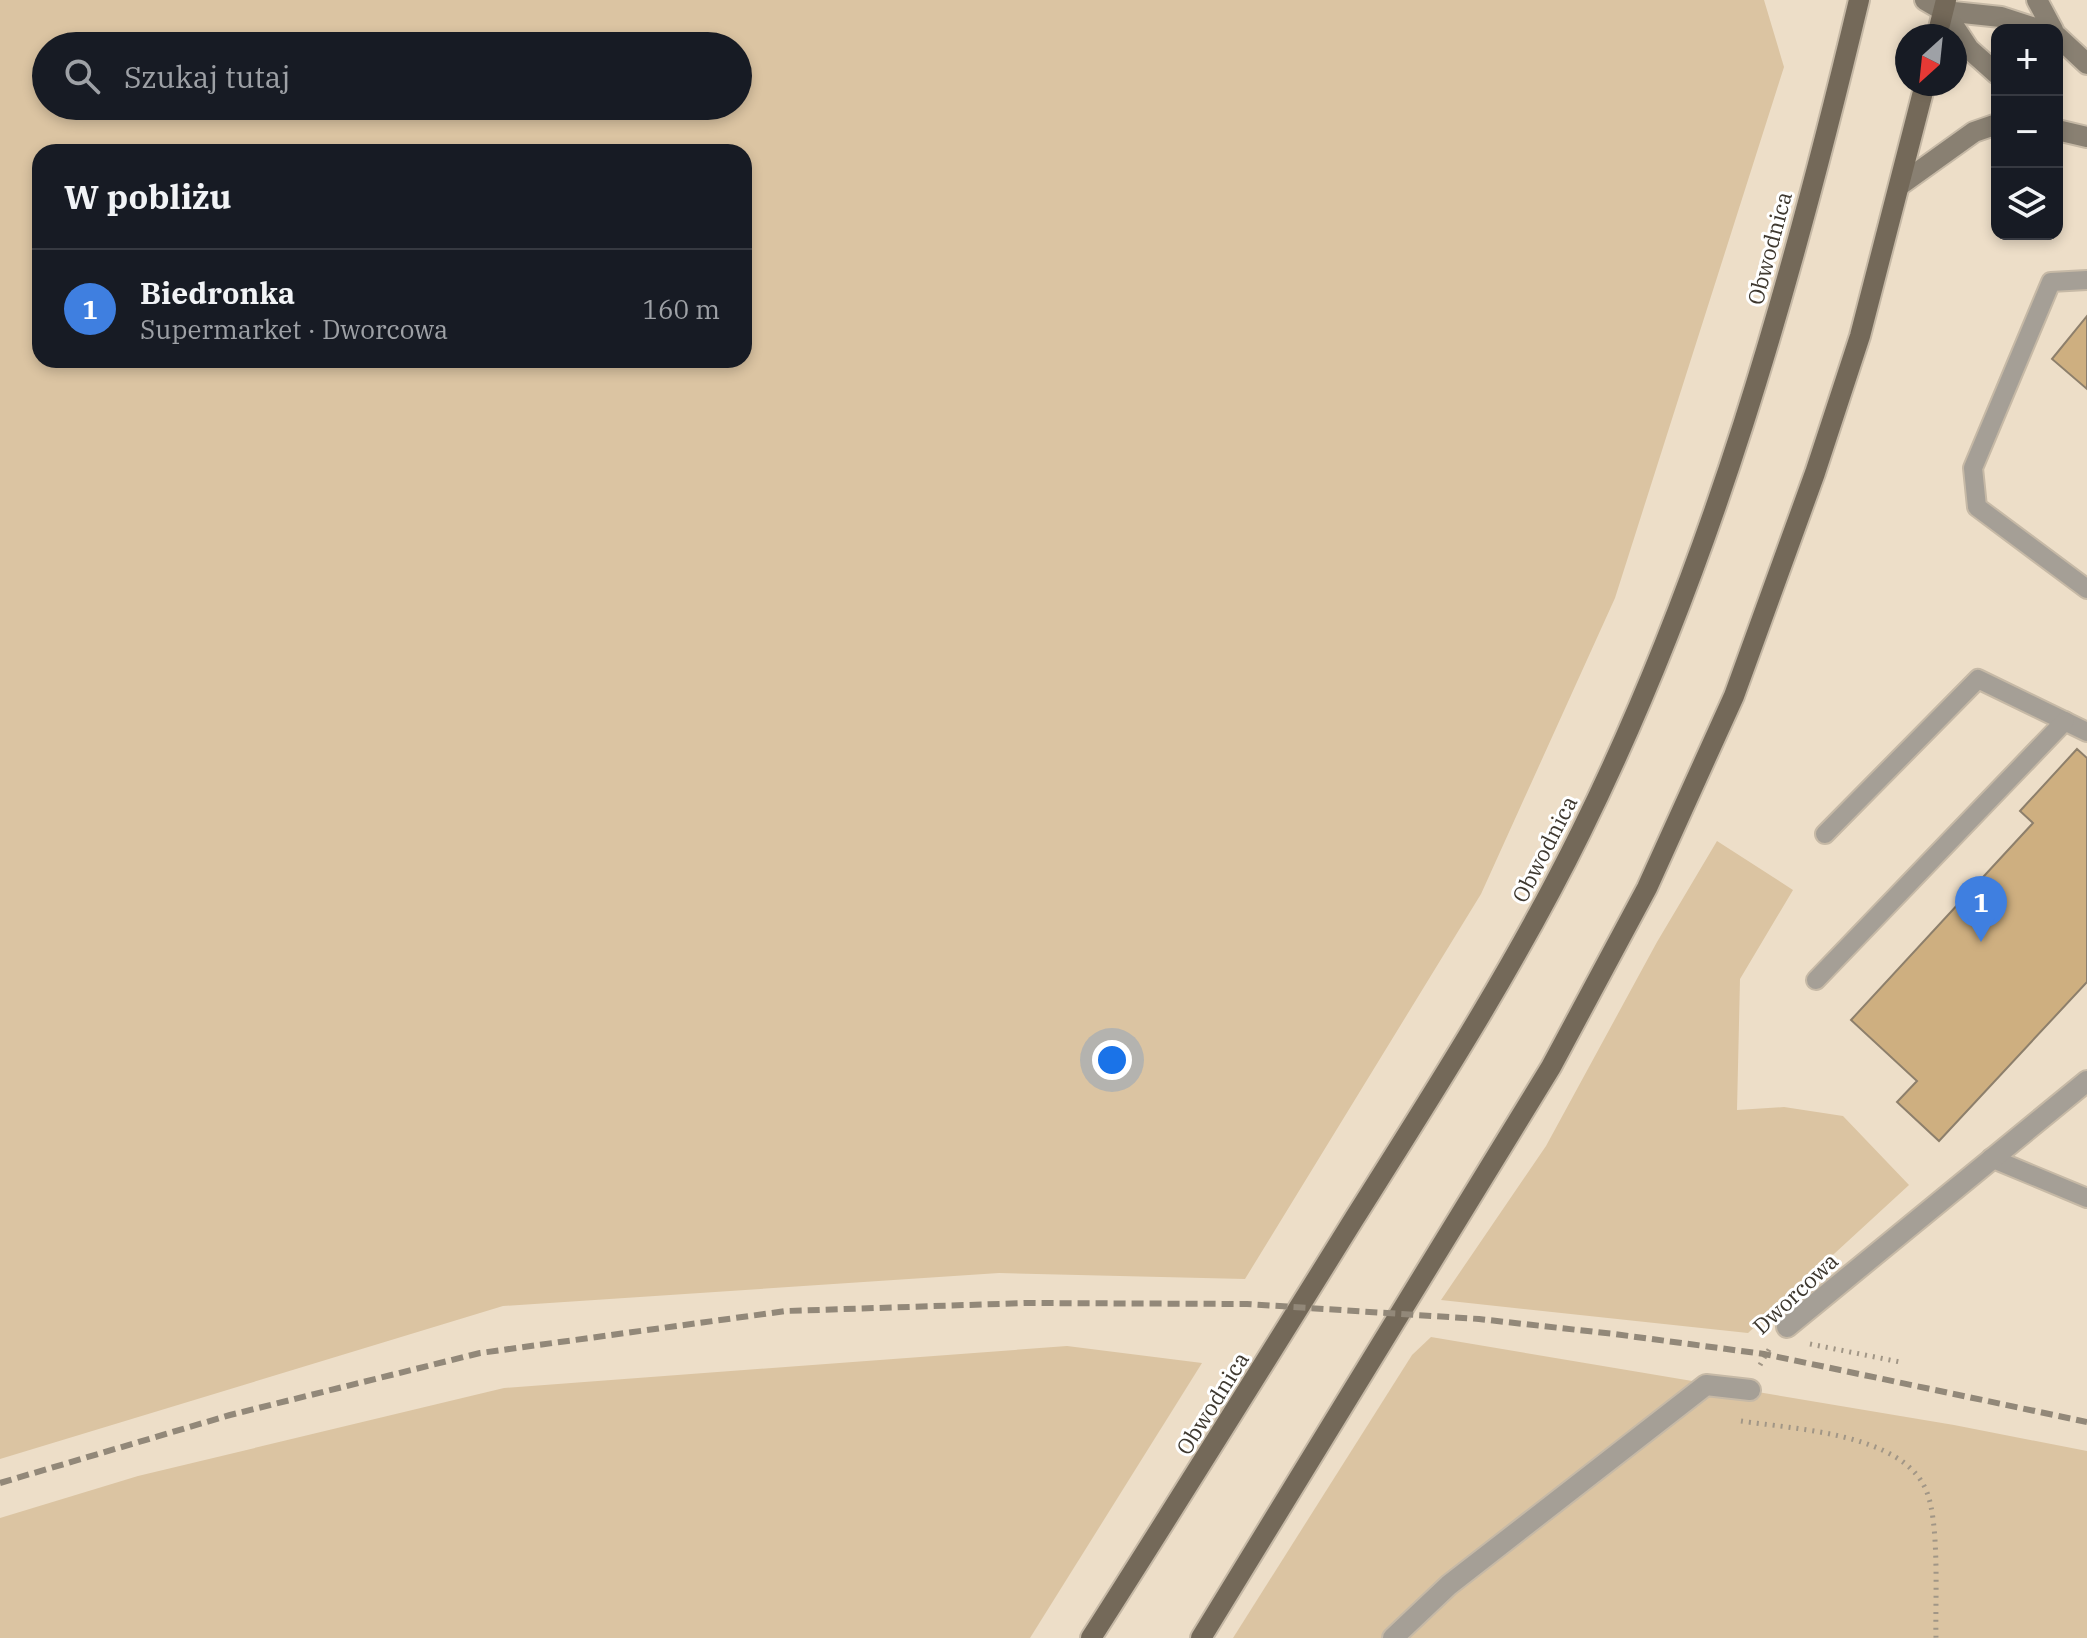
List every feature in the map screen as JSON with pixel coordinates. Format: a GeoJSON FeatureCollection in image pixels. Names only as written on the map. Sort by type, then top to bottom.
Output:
{"type":"FeatureCollection","features":[{"type":"Feature","properties":{"kind":"main road","name":"Obwodnica"},"geometry":{"type":"LineString","coordinates":[[1091,1638],[1434,1092],[1523,944],[1582,830],[1698,562],[1748,414],[1859,0]]}},
{"type":"Feature","properties":{"kind":"main road"},"geometry":{"type":"LineString","coordinates":[[1201,1638],[1551,1067],[1626,932],[1734,696],[1860,336],[1922,96]]}},
{"type":"Feature","properties":{"kind":"street"},"geometry":{"type":"LineString","coordinates":[[1925,0],[2023,24]]}},
{"type":"Feature","properties":{"kind":"street"},"geometry":{"type":"LineString","coordinates":[[2037,0],[2050,24]]}},
{"type":"Feature","properties":{"kind":"street"},"geometry":{"type":"LineString","coordinates":[[1945,5],[1969,49],[1991,69]]}},
{"type":"Feature","properties":{"kind":"street"},"geometry":{"type":"LineString","coordinates":[[2063,42],[2087,64]]}},
{"type":"Feature","properties":{"kind":"street"},"geometry":{"type":"LineString","coordinates":[[1900,185],[1950,147],[1991,125]]}},
{"type":"Feature","properties":{"kind":"street","name":"Dworcowa"},"geometry":{"type":"LineString","coordinates":[[1783,1333],[1991,1158],[2078,1101],[2087,1081]]}},
{"type":"Feature","properties":{"kind":"street"},"geometry":{"type":"LineString","coordinates":[[1393,1638],[1449,1585],[1706,1385],[1750,1390]]}},
{"type":"Feature","properties":{"kind":"lane"},"geometry":{"type":"LineString","coordinates":[[2087,280],[2051,282],[1973,468],[1977,507],[2081,584],[2087,563]]}},
{"type":"Feature","properties":{"kind":"lane"},"geometry":{"type":"LineString","coordinates":[[1825,834],[1978,679],[2087,732]]}},
{"type":"Feature","properties":{"kind":"lane"},"geometry":{"type":"LineString","coordinates":[[1816,980],[2065,721]]}},
{"type":"Feature","properties":{"kind":"lane"},"geometry":{"type":"LineString","coordinates":[[1991,1158],[2087,1198]]}},
{"type":"Feature","properties":{"kind":"path"},"geometry":{"type":"LineString","coordinates":[[1783,1333],[1900,1362]]}},
{"type":"Feature","properties":{"kind":"path","name":"Dworcowa"},"geometry":{"type":"LineString","coordinates":[[1750,1390],[1764,1354],[1783,1333]]}},
{"type":"Feature","properties":{"kind":"path"},"geometry":{"type":"LineString","coordinates":[[1730,1419],[1858,1440],[1886,1451],[1910,1469],[1926,1489],[1932,1521],[1936,1638]]}},
{"type":"Feature","properties":{"kind":"shaded area"},"geometry":{"type":"Polygon","coordinates":[[[0,0],[1764,0],[1784,67],[1615,598],[1481,894],[1245,1279],[999,1273],[503,1306],[0,1459],[0,0]]]}},
{"type":"Feature","properties":{"kind":"shaded area"},"geometry":{"type":"Polygon","coordinates":[[[1717,841],[1793,890],[1740,979],[1737,1110],[1784,1107],[1843,1116],[1909,1185],[1748,1333],[1441,1300],[1546,1146],[1657,942],[1717,841]]]}},
{"type":"Feature","properties":{"kind":"shaded area"},"geometry":{"type":"Polygon","coordinates":[[[1431,1337],[1954,1425],[2087,1451],[2087,1638],[1233,1638],[1412,1355],[1431,1337]]]}},
{"type":"Feature","properties":{"kind":"shaded area"},"geometry":{"type":"Polygon","coordinates":[[[1067,1346],[1202,1363],[1030,1638],[0,1638],[0,1518],[138,1476],[504,1388],[1067,1346]]]}},
{"type":"Feature","properties":{"kind":"building"},"geometry":{"type":"Polygon","coordinates":[[[2087,316],[2087,389],[2052,359],[2087,316]]]}},
{"type":"Feature","properties":{"kind":"building"},"geometry":{"type":"Polygon","coordinates":[[[2077,749],[2087,758],[2087,982],[1939,1141],[1897,1102],[1917,1081],[1851,1020],[2033,823],[2020,811],[2077,749]]]}},
{"type":"Feature","properties":{"kind":"railway"},"geometry":{"type":"LineString","coordinates":[[0,1483],[230,1415],[480,1353],[786,1311],[1026,1303],[1247,1304],[1479,1319],[1614,1334],[1764,1354],[2087,1422]]}},
{"type":"Feature","properties":{"kind":"place","name":"Biedronka"},"geometry":{"type":"Point","coordinates":[1981,942]}}]}
